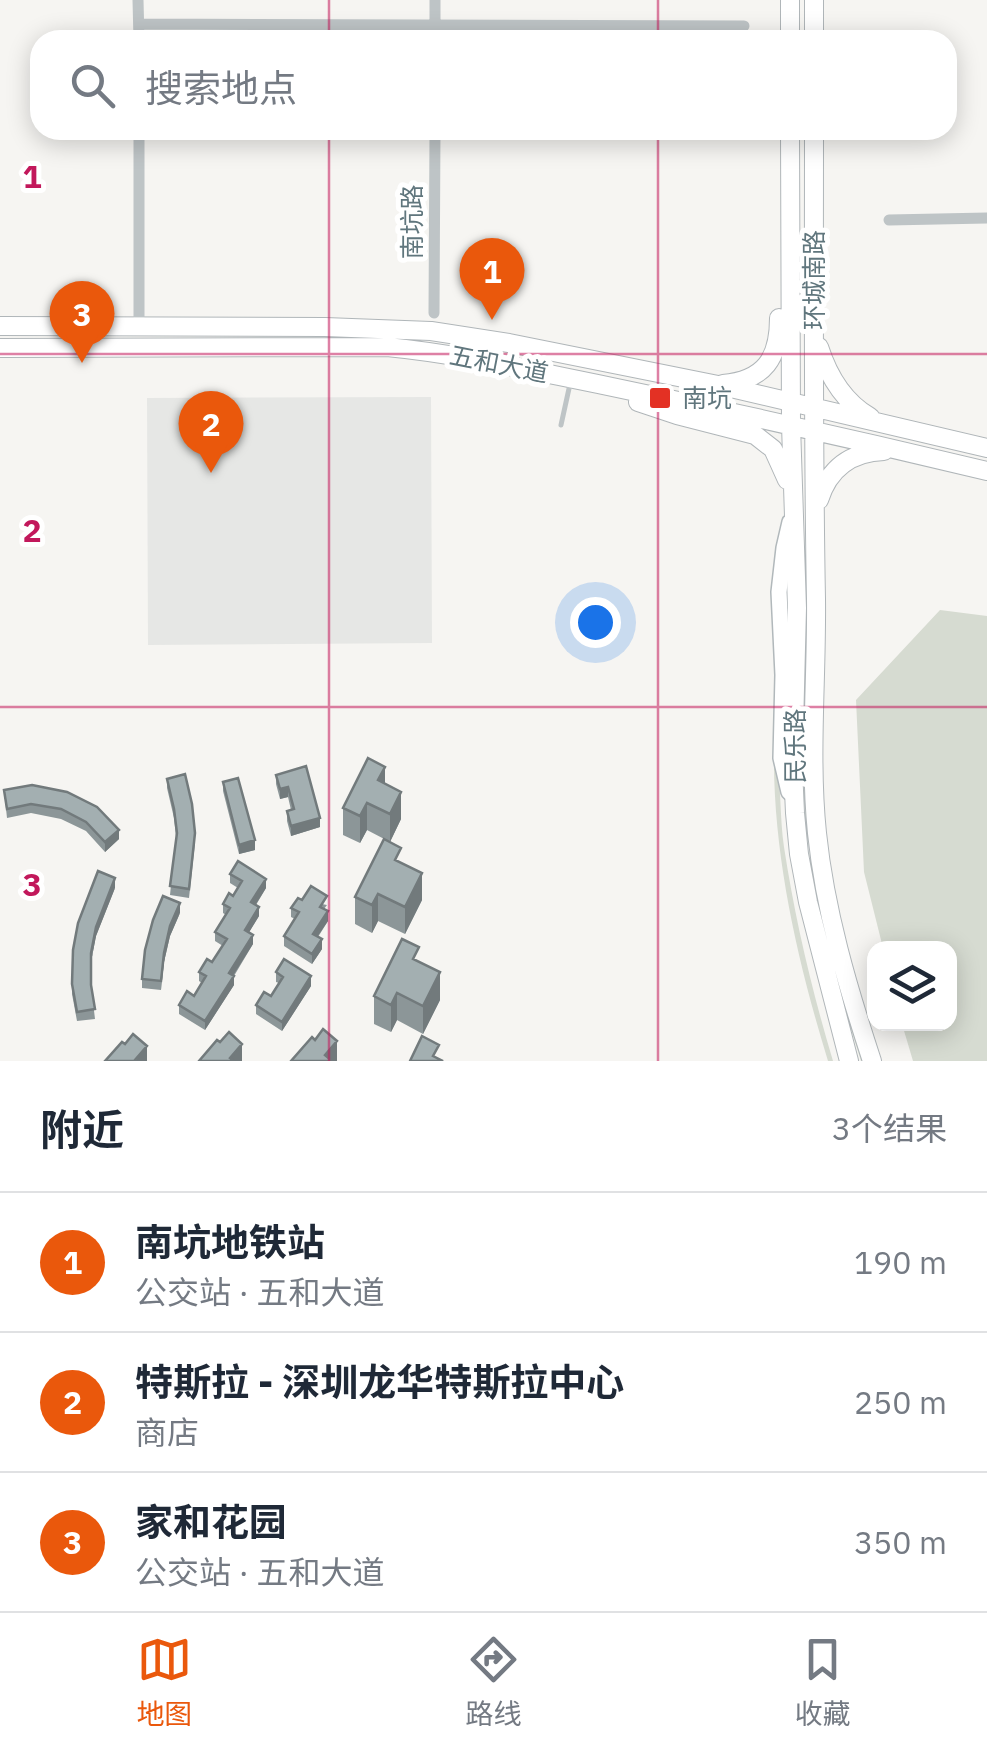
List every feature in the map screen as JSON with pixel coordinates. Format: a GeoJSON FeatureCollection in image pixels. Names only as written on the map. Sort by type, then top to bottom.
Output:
{"type":"FeatureCollection","features":[{"type":"Feature","properties":{"kind":"main road"},"geometry":{"type":"LineString","coordinates":[[790,0],[790,30]]}},
{"type":"Feature","properties":{"kind":"main road"},"geometry":{"type":"LineString","coordinates":[[814,0],[814,30]]}},
{"type":"Feature","properties":{"kind":"main road","name":"环城南路"},"geometry":{"type":"LineString","coordinates":[[790,140],[791,424]]}},
{"type":"Feature","properties":{"kind":"main road","name":"环城南路"},"geometry":{"type":"LineString","coordinates":[[814,140],[814,430]]}},
{"type":"Feature","properties":{"kind":"main road"},"geometry":{"type":"LineString","coordinates":[[718,385],[753,377],[774,354],[790,243],[814,244]]}},
{"type":"Feature","properties":{"kind":"main road","name":"五和大道"},"geometry":{"type":"LineString","coordinates":[[0,326],[431,331],[718,385],[987,448]]}},
{"type":"Feature","properties":{"kind":"main road"},"geometry":{"type":"LineString","coordinates":[[814,328],[828,373],[840,390],[864,414],[884,424]]}},
{"type":"Feature","properties":{"kind":"main road","name":"五和大道"},"geometry":{"type":"LineString","coordinates":[[0,348],[430,351],[791,424],[987,470]]}},
{"type":"Feature","properties":{"kind":"main road"},"geometry":{"type":"LineString","coordinates":[[572,379],[677,416],[755,435],[779,458],[794,504],[784,548],[776,650],[784,675],[781,758],[795,813]]}},
{"type":"Feature","properties":{"kind":"main road","name":"民乐路"},"geometry":{"type":"LineString","coordinates":[[791,424],[797,608],[795,813],[808,902],[849,1061]]}},
{"type":"Feature","properties":{"kind":"main road","name":"民乐路"},"geometry":{"type":"LineString","coordinates":[[814,430],[817,832],[836,937],[872,1061]]}},
{"type":"Feature","properties":{"kind":"main road"},"geometry":{"type":"LineString","coordinates":[[815,515],[825,483],[840,464],[861,454],[908,452]]}},
{"type":"Feature","properties":{"kind":"street"},"geometry":{"type":"LineString","coordinates":[[138,0],[138,30]]}},
{"type":"Feature","properties":{"kind":"street"},"geometry":{"type":"LineString","coordinates":[[435,0],[435,30]]}},
{"type":"Feature","properties":{"kind":"street"},"geometry":{"type":"LineString","coordinates":[[138,24],[744,26]]}},
{"type":"Feature","properties":{"kind":"street"},"geometry":{"type":"LineString","coordinates":[[138,140],[138,326]]}},
{"type":"Feature","properties":{"kind":"street","name":"南坑路"},"geometry":{"type":"LineString","coordinates":[[434,313],[435,140]]}},
{"type":"Feature","properties":{"kind":"street"},"geometry":{"type":"LineString","coordinates":[[889,220],[987,218]]}},
{"type":"Feature","properties":{"kind":"lane"},"geometry":{"type":"LineString","coordinates":[[561,426],[572,379]]}},
{"type":"Feature","properties":{"kind":"shaded area"},"geometry":{"type":"Polygon","coordinates":[[[431,397],[432,643],[148,645],[147,398],[431,397]]]}},
{"type":"Feature","properties":{"kind":"shaded area"},"geometry":{"type":"Polygon","coordinates":[[[940,610],[987,616],[987,1061],[913,1061],[904,1031],[957,1031],[957,941],[881,941],[864,872],[856,700],[940,610]]]}},
{"type":"Feature","properties":{"kind":"shaded area"},"geometry":{"type":"Polygon","coordinates":[[[774,746],[793,901],[833,1061],[828,1061],[817,1023],[789,905],[777,825],[774,746]]]}},
{"type":"Feature","properties":{"kind":"shaded area"},"geometry":{"type":"Polygon","coordinates":[[[803,776],[864,1061],[850,1026],[822,920],[809,849],[803,776]]]}},
{"type":"Feature","properties":{"kind":"building"},"geometry":{"type":"Polygon","coordinates":[[[368,758],[385,767],[378,780],[401,792],[390,814],[367,803],[360,816],[343,808],[368,758]]]}},
{"type":"Feature","properties":{"kind":"building"},"geometry":{"type":"Polygon","coordinates":[[[306,766],[320,818],[291,826],[287,811],[294,809],[288,787],[280,789],[276,775],[306,766]]]}},
{"type":"Feature","properties":{"kind":"building"},"geometry":{"type":"Polygon","coordinates":[[[185,774],[195,833],[189,889],[170,886],[177,833],[167,779],[185,774]]]}},
{"type":"Feature","properties":{"kind":"building"},"geometry":{"type":"Polygon","coordinates":[[[238,778],[255,840],[239,845],[223,782],[238,778]]]}},
{"type":"Feature","properties":{"kind":"building"},"geometry":{"type":"Polygon","coordinates":[[[32,785],[67,792],[97,807],[119,830],[105,842],[86,822],[61,809],[31,804],[7,809],[4,790],[32,785]]]}},
{"type":"Feature","properties":{"kind":"building"},"geometry":{"type":"Polygon","coordinates":[[[384,839],[401,848],[395,860],[422,873],[405,907],[378,894],[372,905],[355,897],[384,839]]]}},
{"type":"Feature","properties":{"kind":"building"},"geometry":{"type":"Polygon","coordinates":[[[238,861],[266,879],[251,902],[259,907],[245,930],[253,935],[229,973],[234,976],[205,1021],[179,1005],[187,991],[194,996],[206,976],[199,972],[207,959],[212,962],[227,939],[215,932],[230,908],[223,904],[242,881],[230,874],[238,861]]]}},
{"type":"Feature","properties":{"kind":"building"},"geometry":{"type":"Polygon","coordinates":[[[98,871],[115,878],[96,927],[91,953],[95,1009],[77,1012],[72,984],[73,950],[78,923],[98,871]]]}},
{"type":"Feature","properties":{"kind":"building"},"geometry":{"type":"Polygon","coordinates":[[[311,886],[327,896],[320,907],[328,911],[313,934],[322,939],[312,954],[284,936],[299,912],[291,908],[311,886]]]}},
{"type":"Feature","properties":{"kind":"building"},"geometry":{"type":"Polygon","coordinates":[[[163,896],[180,903],[170,926],[161,981],[142,979],[145,950],[163,896]]]}},
{"type":"Feature","properties":{"kind":"building"},"geometry":{"type":"Polygon","coordinates":[[[402,939],[419,947],[413,959],[440,972],[423,1006],[397,993],[391,1005],[374,996],[402,939]]]}},
{"type":"Feature","properties":{"kind":"building"},"geometry":{"type":"Polygon","coordinates":[[[284,959],[311,976],[282,1022],[256,1005],[264,992],[271,996],[283,977],[276,972],[284,959]]]}},
{"type":"Feature","properties":{"kind":"building"},"geometry":{"type":"Polygon","coordinates":[[[323,1029],[337,1041],[325,1055],[332,1061],[291,1061],[312,1037],[315,1040],[323,1029]]]}},
{"type":"Feature","properties":{"kind":"building"},"geometry":{"type":"Polygon","coordinates":[[[229,1032],[242,1044],[230,1058],[234,1061],[199,1061],[217,1040],[220,1042],[229,1032]]]}},
{"type":"Feature","properties":{"kind":"building"},"geometry":{"type":"Polygon","coordinates":[[[133,1034],[147,1046],[136,1061],[105,1061],[122,1042],[125,1044],[133,1034]]]}},
{"type":"Feature","properties":{"kind":"building"},"geometry":{"type":"Polygon","coordinates":[[[422,1036],[439,1045],[433,1056],[443,1061],[410,1061],[422,1036]]]}},
{"type":"Feature","properties":{"kind":"place","name":"南坑地铁站"},"geometry":{"type":"Point","coordinates":[492,320]}},
{"type":"Feature","properties":{"kind":"place","name":"家和花园"},"geometry":{"type":"Point","coordinates":[82,363]}},
{"type":"Feature","properties":{"kind":"place","name":"南坑"},"geometry":{"type":"Point","coordinates":[660,398]}},
{"type":"Feature","properties":{"kind":"place","name":"特斯拉 - 深圳龙华特斯拉中心"},"geometry":{"type":"Point","coordinates":[211,473]}}]}
